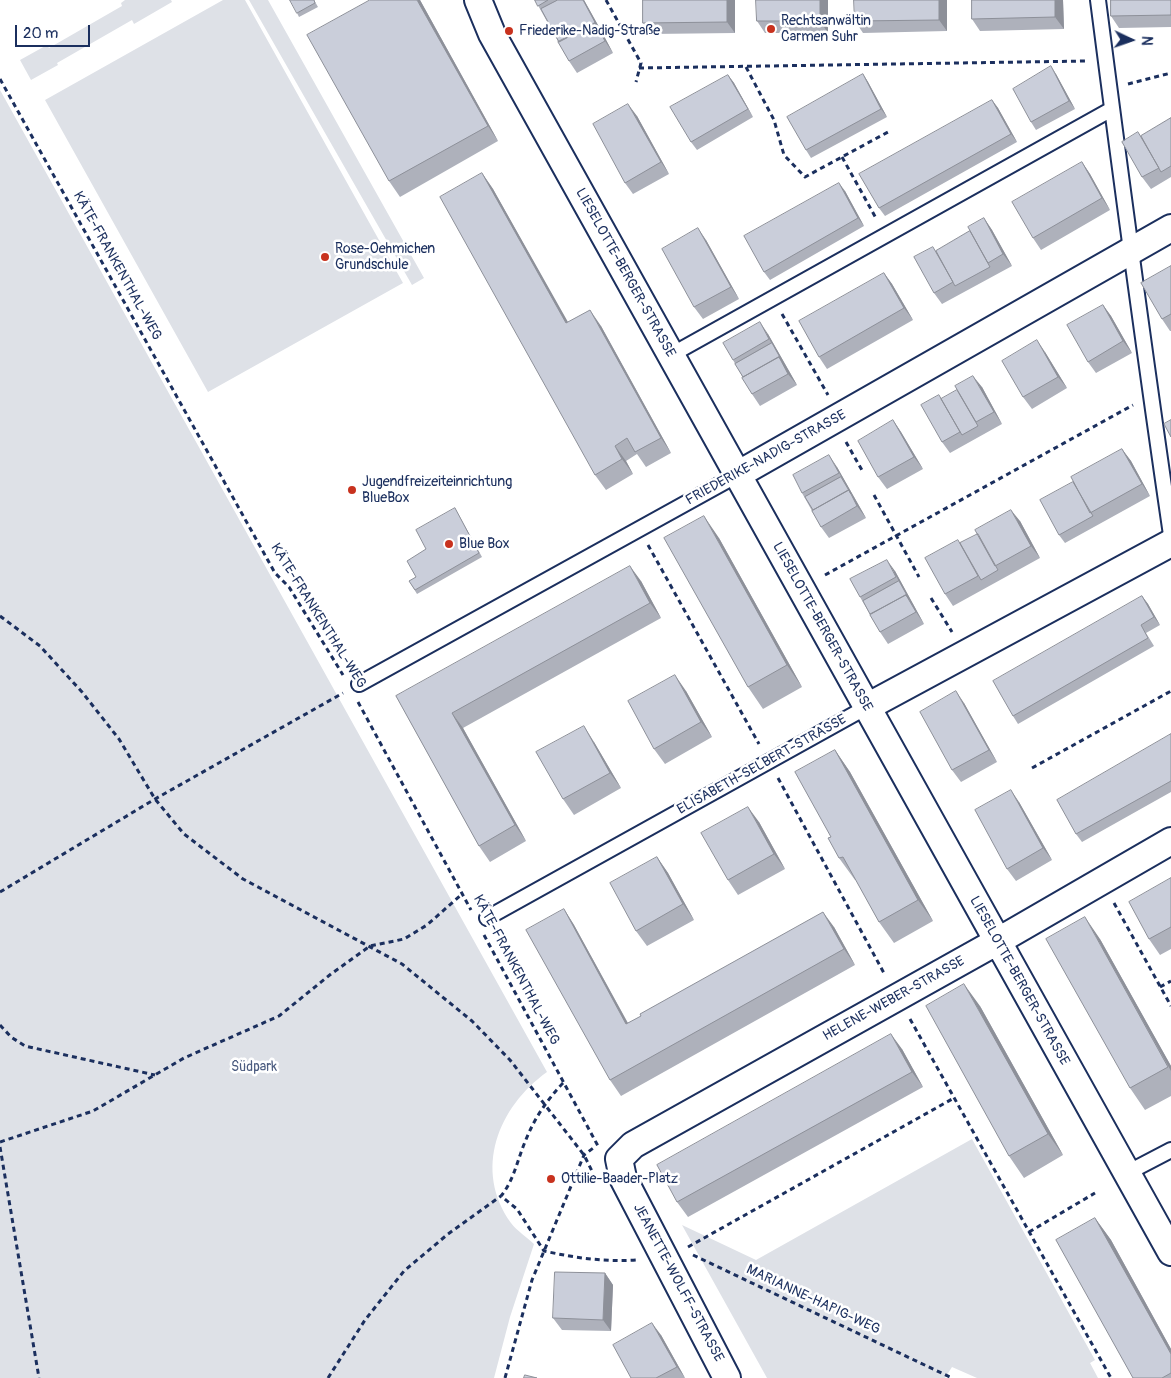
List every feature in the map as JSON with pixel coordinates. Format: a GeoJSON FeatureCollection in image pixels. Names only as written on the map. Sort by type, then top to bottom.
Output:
{"type":"FeatureCollection","features":[{"type":"Feature","properties":{"kind":"street","name":"LIESELOTTE-BERGER-STRASSE"},"geometry":{"type":"LineString","coordinates":[[478,0],[492,34],[1171,1252]]}},
{"type":"Feature","properties":{"kind":"street","name":"FRIEDERIKE-NADIG-STRASSE"},"geometry":{"type":"LineString","coordinates":[[737,475],[1129,250],[1171,228]]}},
{"type":"Feature","properties":{"kind":"street","name":"ELISABETH-SELBERT-STRASSE"},"geometry":{"type":"LineString","coordinates":[[867,707],[1171,543]]}},
{"type":"Feature","properties":{"kind":"street","name":"HELENE-WEBER-STRASSE"},"geometry":{"type":"LineString","coordinates":[[620,1159],[633,1145],[998,941],[1171,841]]}},
{"type":"Feature","properties":{"kind":"street","name":"JEANETTE-WOLFF-STRASSE"},"geometry":{"type":"LineString","coordinates":[[620,1159],[623,1178],[727,1378]]}},
{"type":"Feature","properties":{"kind":"lane"},"geometry":{"type":"LineString","coordinates":[[1098,0],[1129,250],[1152,394],[1171,535]]}},
{"type":"Feature","properties":{"kind":"lane"},"geometry":{"type":"LineString","coordinates":[[671,355],[1112,109]]}},
{"type":"Feature","properties":{"kind":"lane","name":"FRIEDERIKE-NADIG-STRASSE"},"geometry":{"type":"LineString","coordinates":[[353,688],[737,475]]}},
{"type":"Feature","properties":{"kind":"lane","name":"ELISABETH-SELBERT-STRASSE"},"geometry":{"type":"LineString","coordinates":[[481,922],[867,707]]}},
{"type":"Feature","properties":{"kind":"lane"},"geometry":{"type":"LineString","coordinates":[[1127,1174],[1171,1150]]}},
{"type":"Feature","properties":{"kind":"path"},"geometry":{"type":"LineString","coordinates":[[606,0],[641,63],[636,82]]}},
{"type":"Feature","properties":{"kind":"path"},"geometry":{"type":"LineString","coordinates":[[639,68],[1106,61]]}},
{"type":"Feature","properties":{"kind":"path"},"geometry":{"type":"LineString","coordinates":[[746,67],[774,120],[784,155],[805,177],[888,132]]}},
{"type":"Feature","properties":{"kind":"path"},"geometry":{"type":"LineString","coordinates":[[1110,89],[1171,73]]}},
{"type":"Feature","properties":{"kind":"path","name":"KÄTE-FRANKENTHAL-WEG"},"geometry":{"type":"LineString","coordinates":[[0,79],[275,573],[289,586],[353,688],[462,894],[481,922],[563,1083],[597,1145],[620,1159]]}},
{"type":"Feature","properties":{"kind":"path"},"geometry":{"type":"LineString","coordinates":[[842,157],[885,235]]}},
{"type":"Feature","properties":{"kind":"path"},"geometry":{"type":"LineString","coordinates":[[773,298],[837,418],[863,472]]}},
{"type":"Feature","properties":{"kind":"path"},"geometry":{"type":"LineString","coordinates":[[825,575],[1152,394]]}},
{"type":"Feature","properties":{"kind":"path"},"geometry":{"type":"LineString","coordinates":[[874,495],[920,577]]}},
{"type":"Feature","properties":{"kind":"path"},"geometry":{"type":"LineString","coordinates":[[639,529],[1111,1378]]}},
{"type":"Feature","properties":{"kind":"path"},"geometry":{"type":"LineString","coordinates":[[931,598],[965,654]]}},
{"type":"Feature","properties":{"kind":"path"},"geometry":{"type":"LineString","coordinates":[[0,616],[40,646],[82,692],[119,739],[156,799],[184,834],[243,879],[402,964],[472,1021],[510,1060],[584,1155],[596,1180]]}},
{"type":"Feature","properties":{"kind":"path"},"geometry":{"type":"LineString","coordinates":[[0,892],[156,799],[353,688]]}},
{"type":"Feature","properties":{"kind":"path"},"geometry":{"type":"LineString","coordinates":[[1032,768],[1171,690]]}},
{"type":"Feature","properties":{"kind":"path"},"geometry":{"type":"LineString","coordinates":[[1102,881],[1171,1006]]}},
{"type":"Feature","properties":{"kind":"path"},"geometry":{"type":"LineString","coordinates":[[0,1142],[93,1111],[184,1058],[279,1016],[331,974],[370,946],[404,939],[428,924],[462,894]]}},
{"type":"Feature","properties":{"kind":"path"},"geometry":{"type":"LineString","coordinates":[[1160,987],[1171,981]]}},
{"type":"Feature","properties":{"kind":"path"},"geometry":{"type":"LineString","coordinates":[[0,1024],[10,1037],[24,1046],[155,1075]]}},
{"type":"Feature","properties":{"kind":"path"},"geometry":{"type":"LineString","coordinates":[[328,1378],[365,1320],[404,1272],[448,1234],[501,1196],[511,1183],[525,1143],[544,1104],[563,1083]]}},
{"type":"Feature","properties":{"kind":"path","name":"MARIANNE-HAPIG-WEG"},"geometry":{"type":"LineString","coordinates":[[952,1378],[683,1250],[954,1098]]}},
{"type":"Feature","properties":{"kind":"path"},"geometry":{"type":"LineString","coordinates":[[505,1378],[532,1280],[584,1155],[597,1145]]}},
{"type":"Feature","properties":{"kind":"path"},"geometry":{"type":"LineString","coordinates":[[0,1147],[39,1378]]}},
{"type":"Feature","properties":{"kind":"path"},"geometry":{"type":"LineString","coordinates":[[1029,1232],[1095,1193]]}},
{"type":"Feature","properties":{"kind":"path"},"geometry":{"type":"LineString","coordinates":[[501,1196],[517,1209],[544,1251],[581,1260],[606,1262],[638,1260],[634,1252]]}},
{"type":"Feature","properties":{"kind":"green space"},"geometry":{"type":"Polygon","coordinates":[[[125,0],[171,0],[172,2],[134,24],[132,20],[31,80],[20,60],[47,45],[49,48],[122,6],[121,3],[125,0]]]}},
{"type":"Feature","properties":{"kind":"green space"},"geometry":{"type":"Polygon","coordinates":[[[223,0],[245,0],[403,283],[208,392],[45,100],[223,0]]]}},
{"type":"Feature","properties":{"kind":"green space"},"geometry":{"type":"Polygon","coordinates":[[[249,0],[268,0],[424,278],[412,285],[249,0]]]}},
{"type":"Feature","properties":{"kind":"green space","name":"Südpark"},"geometry":{"type":"Polygon","coordinates":[[[0,90],[547,1072],[530,1086],[515,1103],[504,1121],[496,1141],[493,1161],[494,1182],[500,1203],[513,1226],[534,1244],[510,1317],[494,1378],[0,1378],[0,90]]]}},
{"type":"Feature","properties":{"kind":"green space"},"geometry":{"type":"Polygon","coordinates":[[[972,1139],[1095,1360],[1090,1363],[1098,1378],[977,1378],[952,1367],[945,1378],[767,1378],[682,1225],[756,1260],[972,1139]]]}},
{"type":"Feature","properties":{"kind":"building"},"geometry":{"type":"Polygon","coordinates":[[[290,0],[314,0],[315,3],[297,13],[290,0]]]}},
{"type":"Feature","properties":{"kind":"building"},"geometry":{"type":"Polygon","coordinates":[[[370,0],[417,0],[488,126],[389,181],[307,35],[370,0]]]}},
{"type":"Feature","properties":{"kind":"building"},"geometry":{"type":"Polygon","coordinates":[[[535,0],[548,0],[538,6],[535,0]]]}},
{"type":"Feature","properties":{"kind":"building"},"geometry":{"type":"Polygon","coordinates":[[[558,0],[583,0],[597,26],[595,23],[559,42],[541,9],[558,0]]]}},
{"type":"Feature","properties":{"kind":"building"},"geometry":{"type":"Polygon","coordinates":[[[643,0],[727,0],[727,22],[643,23],[643,0]]]}},
{"type":"Feature","properties":{"kind":"building"},"geometry":{"type":"Polygon","coordinates":[[[756,0],[820,0],[820,21],[757,21],[756,0]]]}},
{"type":"Feature","properties":{"kind":"building"},"geometry":{"type":"Polygon","coordinates":[[[854,0],[939,0],[939,20],[855,21],[854,0]]]}},
{"type":"Feature","properties":{"kind":"building"},"geometry":{"type":"Polygon","coordinates":[[[972,0],[1055,0],[1055,17],[972,19],[972,0]]]}},
{"type":"Feature","properties":{"kind":"building"},"geometry":{"type":"Polygon","coordinates":[[[1111,0],[1171,0],[1171,15],[1111,16],[1111,0]]]}},
{"type":"Feature","properties":{"kind":"building"},"geometry":{"type":"Polygon","coordinates":[[[595,23],[605,41],[569,61],[558,42],[595,23]]]}},
{"type":"Feature","properties":{"kind":"building"},"geometry":{"type":"Polygon","coordinates":[[[1051,66],[1069,101],[1031,122],[1013,89],[1051,66]]]}},
{"type":"Feature","properties":{"kind":"building"},"geometry":{"type":"Polygon","coordinates":[[[863,74],[881,109],[806,150],[787,117],[863,74]]]}},
{"type":"Feature","properties":{"kind":"building"},"geometry":{"type":"Polygon","coordinates":[[[728,75],[748,109],[691,142],[670,107],[728,75]]]}},
{"type":"Feature","properties":{"kind":"building"},"geometry":{"type":"Polygon","coordinates":[[[992,100],[1011,134],[879,208],[859,174],[992,100]]]}},
{"type":"Feature","properties":{"kind":"building"},"geometry":{"type":"Polygon","coordinates":[[[628,104],[661,162],[625,183],[593,124],[628,104]]]}},
{"type":"Feature","properties":{"kind":"building"},"geometry":{"type":"Polygon","coordinates":[[[1171,118],[1171,166],[1161,172],[1141,136],[1171,118]]]}},
{"type":"Feature","properties":{"kind":"building"},"geometry":{"type":"Polygon","coordinates":[[[1138,132],[1159,168],[1142,177],[1122,142],[1138,132]]]}},
{"type":"Feature","properties":{"kind":"building"},"geometry":{"type":"Polygon","coordinates":[[[1082,162],[1102,198],[1033,238],[1012,202],[1082,162]]]}},
{"type":"Feature","properties":{"kind":"building"},"geometry":{"type":"Polygon","coordinates":[[[482,173],[566,323],[590,310],[661,438],[635,452],[627,438],[615,446],[622,459],[595,475],[440,197],[482,173]]]}},
{"type":"Feature","properties":{"kind":"building"},"geometry":{"type":"Polygon","coordinates":[[[839,183],[858,218],[764,272],[744,236],[839,183]]]}},
{"type":"Feature","properties":{"kind":"building"},"geometry":{"type":"Polygon","coordinates":[[[984,218],[1003,254],[988,263],[968,227],[984,218]]]}},
{"type":"Feature","properties":{"kind":"building"},"geometry":{"type":"Polygon","coordinates":[[[698,228],[731,287],[694,307],[662,249],[698,228]]]}},
{"type":"Feature","properties":{"kind":"building"},"geometry":{"type":"Polygon","coordinates":[[[970,231],[990,267],[955,286],[936,251],[970,231]]]}},
{"type":"Feature","properties":{"kind":"building"},"geometry":{"type":"Polygon","coordinates":[[[933,247],[953,282],[934,293],[914,257],[933,247]]]}},
{"type":"Feature","properties":{"kind":"building"},"geometry":{"type":"Polygon","coordinates":[[[1171,266],[1171,314],[1162,319],[1141,283],[1171,266]]]}},
{"type":"Feature","properties":{"kind":"building"},"geometry":{"type":"Polygon","coordinates":[[[884,273],[904,308],[819,357],[799,321],[884,273]]]}},
{"type":"Feature","properties":{"kind":"building"},"geometry":{"type":"Polygon","coordinates":[[[1103,305],[1123,341],[1088,362],[1067,325],[1103,305]]]}},
{"type":"Feature","properties":{"kind":"building"},"geometry":{"type":"Polygon","coordinates":[[[760,322],[769,339],[733,360],[723,343],[760,322]]]}},
{"type":"Feature","properties":{"kind":"building"},"geometry":{"type":"Polygon","coordinates":[[[1037,340],[1058,377],[1023,397],[1002,361],[1037,340]]]}},
{"type":"Feature","properties":{"kind":"building"},"geometry":{"type":"Polygon","coordinates":[[[772,343],[782,361],[779,357],[743,377],[735,364],[772,343]]]}},
{"type":"Feature","properties":{"kind":"building"},"geometry":{"type":"Polygon","coordinates":[[[779,357],[788,374],[752,394],[742,378],[779,357]]]}},
{"type":"Feature","properties":{"kind":"building"},"geometry":{"type":"Polygon","coordinates":[[[973,376],[994,412],[976,422],[955,386],[973,376]]]}},
{"type":"Feature","properties":{"kind":"building"},"geometry":{"type":"Polygon","coordinates":[[[957,390],[978,426],[962,435],[941,399],[957,390]]]}},
{"type":"Feature","properties":{"kind":"building"},"geometry":{"type":"Polygon","coordinates":[[[939,395],[960,432],[942,442],[921,405],[939,395]]]}},
{"type":"Feature","properties":{"kind":"building"},"geometry":{"type":"Polygon","coordinates":[[[893,420],[914,457],[878,477],[858,441],[893,420]]]}},
{"type":"Feature","properties":{"kind":"building"},"geometry":{"type":"Polygon","coordinates":[[[1171,420],[1171,437],[1164,424],[1171,420]]]}},
{"type":"Feature","properties":{"kind":"building"},"geometry":{"type":"Polygon","coordinates":[[[1122,449],[1142,484],[1090,513],[1071,477],[1122,449]]]}},
{"type":"Feature","properties":{"kind":"building"},"geometry":{"type":"Polygon","coordinates":[[[829,455],[839,473],[802,493],[793,475],[829,455]]]}},
{"type":"Feature","properties":{"kind":"building"},"geometry":{"type":"Polygon","coordinates":[[[841,477],[849,490],[813,510],[805,497],[841,477]]]}},
{"type":"Feature","properties":{"kind":"building"},"geometry":{"type":"Polygon","coordinates":[[[1073,482],[1093,516],[1059,535],[1040,500],[1073,482]]]}},
{"type":"Feature","properties":{"kind":"building"},"geometry":{"type":"Polygon","coordinates":[[[849,490],[857,506],[821,527],[812,511],[849,490]]]}},
{"type":"Feature","properties":{"kind":"building","name":"Blue Box"},"geometry":{"type":"Polygon","coordinates":[[[455,508],[479,553],[415,590],[409,581],[416,577],[407,561],[426,549],[416,530],[455,508]]]}},
{"type":"Feature","properties":{"kind":"building"},"geometry":{"type":"Polygon","coordinates":[[[1011,510],[1031,546],[995,566],[975,530],[1011,510]]]}},
{"type":"Feature","properties":{"kind":"building"},"geometry":{"type":"Polygon","coordinates":[[[704,516],[787,665],[748,687],[664,538],[704,516]]]}},
{"type":"Feature","properties":{"kind":"building"},"geometry":{"type":"Polygon","coordinates":[[[978,534],[998,570],[981,580],[960,543],[978,534]]]}},
{"type":"Feature","properties":{"kind":"building"},"geometry":{"type":"Polygon","coordinates":[[[958,540],[978,576],[945,594],[925,558],[958,540]]]}},
{"type":"Feature","properties":{"kind":"building"},"geometry":{"type":"Polygon","coordinates":[[[887,560],[896,577],[860,597],[850,579],[887,560]]]}},
{"type":"Feature","properties":{"kind":"building"},"geometry":{"type":"Polygon","coordinates":[[[630,566],[650,603],[452,713],[515,825],[479,846],[396,696],[630,566]]]}},
{"type":"Feature","properties":{"kind":"building"},"geometry":{"type":"Polygon","coordinates":[[[899,581],[909,599],[906,595],[870,614],[863,601],[899,581]]]}},
{"type":"Feature","properties":{"kind":"building"},"geometry":{"type":"Polygon","coordinates":[[[906,595],[916,612],[880,632],[870,615],[906,595]]]}},
{"type":"Feature","properties":{"kind":"building"},"geometry":{"type":"Polygon","coordinates":[[[1142,596],[1154,617],[1141,625],[1148,638],[1013,716],[993,681],[1142,596]]]}},
{"type":"Feature","properties":{"kind":"building"},"geometry":{"type":"Polygon","coordinates":[[[675,675],[701,722],[654,749],[628,701],[675,675]]]}},
{"type":"Feature","properties":{"kind":"building"},"geometry":{"type":"Polygon","coordinates":[[[956,691],[989,750],[952,770],[920,712],[956,691]]]}},
{"type":"Feature","properties":{"kind":"building"},"geometry":{"type":"Polygon","coordinates":[[[584,726],[610,773],[563,799],[536,752],[584,726]]]}},
{"type":"Feature","properties":{"kind":"building"},"geometry":{"type":"Polygon","coordinates":[[[1171,734],[1171,781],[1076,834],[1057,800],[1171,734]]]}},
{"type":"Feature","properties":{"kind":"building"},"geometry":{"type":"Polygon","coordinates":[[[835,750],[918,900],[879,922],[843,857],[839,858],[828,838],[831,837],[795,772],[835,750]]]}},
{"type":"Feature","properties":{"kind":"building"},"geometry":{"type":"Polygon","coordinates":[[[1011,790],[1043,848],[1007,869],[975,810],[1011,790]]]}},
{"type":"Feature","properties":{"kind":"building"},"geometry":{"type":"Polygon","coordinates":[[[748,807],[774,854],[728,880],[701,833],[748,807]]]}},
{"type":"Feature","properties":{"kind":"building"},"geometry":{"type":"Polygon","coordinates":[[[657,857],[683,904],[636,931],[610,883],[657,857]]]}},
{"type":"Feature","properties":{"kind":"building"},"geometry":{"type":"Polygon","coordinates":[[[1171,878],[1171,927],[1149,939],[1129,902],[1171,878]]]}},
{"type":"Feature","properties":{"kind":"building"},"geometry":{"type":"Polygon","coordinates":[[[564,909],[626,1024],[641,1016],[640,1014],[823,912],[844,949],[610,1080],[526,930],[564,909]]]}},
{"type":"Feature","properties":{"kind":"building"},"geometry":{"type":"Polygon","coordinates":[[[1085,917],[1168,1067],[1130,1088],[1046,939],[1085,917]]]}},
{"type":"Feature","properties":{"kind":"building"},"geometry":{"type":"Polygon","coordinates":[[[964,984],[1048,1134],[1009,1156],[926,1006],[964,984]]]}},
{"type":"Feature","properties":{"kind":"building"},"geometry":{"type":"Polygon","coordinates":[[[891,1034],[912,1072],[677,1202],[657,1165],[891,1034]]]}},
{"type":"Feature","properties":{"kind":"building"},"geometry":{"type":"Polygon","coordinates":[[[1095,1218],[1171,1354],[1171,1373],[1162,1378],[1133,1378],[1056,1240],[1095,1218]]]}},
{"type":"Feature","properties":{"kind":"building"},"geometry":{"type":"Polygon","coordinates":[[[555,1272],[605,1273],[603,1320],[553,1318],[555,1272]]]}},
{"type":"Feature","properties":{"kind":"building"},"geometry":{"type":"Polygon","coordinates":[[[652,1323],[677,1367],[656,1378],[631,1378],[613,1345],[652,1323]]]}},
{"type":"Feature","properties":{"kind":"building"},"geometry":{"type":"Polygon","coordinates":[[[525,1375],[537,1378],[524,1378],[525,1375]]]}},
{"type":"Feature","properties":{"kind":"place","name":"Rechtsanwältin Carmen Suhr"},"geometry":{"type":"Point","coordinates":[771,29]}},
{"type":"Feature","properties":{"kind":"place","name":"Friederike-Nadig-Straße"},"geometry":{"type":"Point","coordinates":[509,31]}},
{"type":"Feature","properties":{"kind":"place","name":"Rose-Oehmichen Grundschule"},"geometry":{"type":"Point","coordinates":[325,257]}},
{"type":"Feature","properties":{"kind":"place","name":"Jugendfreizeiteinrichtung BlueBox"},"geometry":{"type":"Point","coordinates":[352,490]}},
{"type":"Feature","properties":{"kind":"place","name":"Blue Box"},"geometry":{"type":"Point","coordinates":[449,544]}},
{"type":"Feature","properties":{"kind":"place","name":"Ottilie-Baader-Platz"},"geometry":{"type":"Point","coordinates":[551,1179]}}]}
